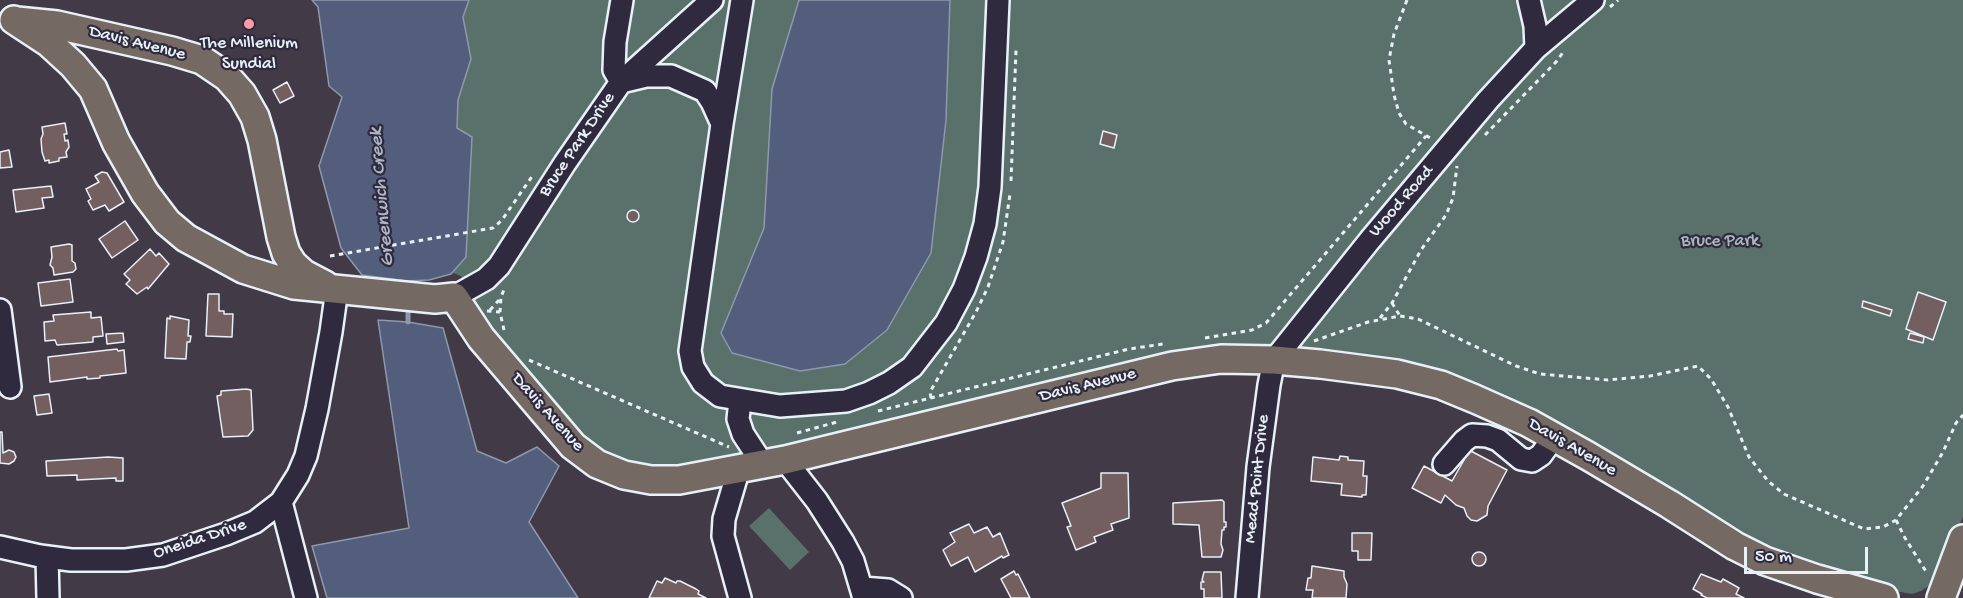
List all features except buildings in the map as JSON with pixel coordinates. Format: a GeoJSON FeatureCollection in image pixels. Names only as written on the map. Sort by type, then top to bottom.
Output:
{"type":"FeatureCollection","features":[{"type":"Feature","properties":{"kind":"main road","name":"Davis Avenue"},"geometry":{"type":"LineString","coordinates":[[7,19],[57,25],[172,51],[202,60],[227,77],[242,93],[255,117],[286,253],[293,264],[304,274],[332,288]]}},
{"type":"Feature","properties":{"kind":"main road","name":"Davis Avenue"},"geometry":{"type":"LineString","coordinates":[[7,19],[49,44],[74,65],[93,89],[127,162],[153,205],[173,228],[186,238],[243,269],[294,285],[444,298],[573,446],[597,464],[624,475],[651,480],[679,480],[766,456],[1172,366],[1221,359],[1274,360],[1397,374],[1442,385],[1506,411],[1554,437],[1669,504],[1735,546],[1765,561],[1884,598]]}},
{"type":"Feature","properties":{"kind":"main road"},"geometry":{"type":"LineString","coordinates":[[1935,589],[1963,539]]}},
{"type":"Feature","properties":{"kind":"street"},"geometry":{"type":"LineString","coordinates":[[622,0],[615,42],[614,70],[621,82],[646,76],[671,76],[705,92],[722,123]]}},
{"type":"Feature","properties":{"kind":"street","name":"Bruce Park Drive"},"geometry":{"type":"LineString","coordinates":[[444,298],[486,279],[498,266],[621,82],[712,0]]}},
{"type":"Feature","properties":{"kind":"street"},"geometry":{"type":"LineString","coordinates":[[742,0],[690,351],[693,367],[703,383],[720,396],[780,406],[846,401],[869,393],[912,367],[946,323],[964,289],[976,257],[984,224],[990,176],[998,0]]}},
{"type":"Feature","properties":{"kind":"street"},"geometry":{"type":"LineString","coordinates":[[1529,0],[1535,26],[1536,48]]}},
{"type":"Feature","properties":{"kind":"street","name":"Wood Road"},"geometry":{"type":"LineString","coordinates":[[1274,360],[1370,240],[1488,100],[1536,48],[1598,6]]}},
{"type":"Feature","properties":{"kind":"street","name":"Oneida Drive"},"geometry":{"type":"LineString","coordinates":[[0,547],[71,560],[126,561],[163,555],[226,534],[255,522],[281,502],[298,475],[306,456],[331,332],[332,288]]}},
{"type":"Feature","properties":{"kind":"street"},"geometry":{"type":"LineString","coordinates":[[1,319],[10,387]]}},
{"type":"Feature","properties":{"kind":"street","name":"Mead Point Drive"},"geometry":{"type":"LineString","coordinates":[[1247,598],[1258,466],[1274,360]]}},
{"type":"Feature","properties":{"kind":"street"},"geometry":{"type":"LineString","coordinates":[[740,401],[738,419],[744,434],[817,501],[843,542],[863,593],[888,590],[901,598]]}},
{"type":"Feature","properties":{"kind":"street"},"geometry":{"type":"LineString","coordinates":[[1444,464],[1472,435],[1487,436],[1498,440],[1521,459],[1532,461],[1541,455],[1554,437]]}},
{"type":"Feature","properties":{"kind":"street"},"geometry":{"type":"LineString","coordinates":[[740,598],[723,536],[724,519],[766,456]]}},
{"type":"Feature","properties":{"kind":"street"},"geometry":{"type":"LineString","coordinates":[[281,502],[306,598]]}},
{"type":"Feature","properties":{"kind":"street"},"geometry":{"type":"LineString","coordinates":[[47,557],[48,598]]}},
{"type":"Feature","properties":{"kind":"path"},"geometry":{"type":"LineString","coordinates":[[1407,0],[1394,34],[1389,60],[1394,95],[1399,113],[1406,124],[1438,143]]}},
{"type":"Feature","properties":{"kind":"path"},"geometry":{"type":"LineString","coordinates":[[1598,6],[1618,0]]}},
{"type":"Feature","properties":{"kind":"path"},"geometry":{"type":"LineString","coordinates":[[1480,140],[1549,70],[1568,45]]}},
{"type":"Feature","properties":{"kind":"path"},"geometry":{"type":"LineString","coordinates":[[1198,339],[1252,330],[1266,323],[1426,136]]}},
{"type":"Feature","properties":{"kind":"path"},"geometry":{"type":"LineString","coordinates":[[1379,320],[1392,303],[1421,250],[1446,215],[1453,198],[1458,159]]}},
{"type":"Feature","properties":{"kind":"path"},"geometry":{"type":"LineString","coordinates":[[330,256],[494,228],[535,172]]}},
{"type":"Feature","properties":{"kind":"path"},"geometry":{"type":"LineString","coordinates":[[490,310],[501,297],[510,279]]}},
{"type":"Feature","properties":{"kind":"path"},"geometry":{"type":"LineString","coordinates":[[501,297],[500,312],[507,336]]}},
{"type":"Feature","properties":{"kind":"path"},"geometry":{"type":"LineString","coordinates":[[1392,303],[1400,316]]}},
{"type":"Feature","properties":{"kind":"path"},"geometry":{"type":"LineString","coordinates":[[1311,342],[1379,320],[1400,316],[1418,319],[1516,366],[1540,374],[1608,380],[1650,376],[1698,366],[1711,379],[1728,407],[1749,457],[1768,481],[1784,494],[1864,529],[1883,527],[1896,520],[1923,486],[1943,452],[1956,423],[1963,415]]}},
{"type":"Feature","properties":{"kind":"path"},"geometry":{"type":"LineString","coordinates":[[870,413],[1129,349],[1164,344]]}},
{"type":"Feature","properties":{"kind":"path"},"geometry":{"type":"LineString","coordinates":[[529,360],[696,435],[741,452],[766,456],[838,422]]}},
{"type":"Feature","properties":{"kind":"path"},"geometry":{"type":"LineString","coordinates":[[1896,520],[1935,589]]}},
{"type":"Feature","properties":{"kind":"green space","name":"Bruce Park"},"geometry":{"type":"Polygon","coordinates":[[[391,0],[1963,0],[1963,517],[1932,584],[1912,594],[1873,587],[1780,556],[1514,405],[1253,352],[793,448],[723,457],[695,467],[643,471],[584,444],[485,330],[461,276],[437,267],[391,0]]]}},
{"type":"Feature","properties":{"kind":"green space"},"geometry":{"type":"Polygon","coordinates":[[[769,508],[809,552],[790,570],[749,526],[769,508]]]}},
{"type":"Feature","properties":{"kind":"water"},"geometry":{"type":"Polygon","coordinates":[[[312,0],[469,0],[463,17],[471,59],[458,100],[457,128],[472,137],[466,257],[451,274],[429,280],[407,281],[362,275],[341,248],[319,166],[342,97],[329,86],[318,7],[312,0]]]}},
{"type":"Feature","properties":{"kind":"water"},"geometry":{"type":"Polygon","coordinates":[[[799,0],[950,0],[946,120],[931,253],[887,330],[845,364],[800,371],[732,353],[721,333],[764,228],[772,89],[799,0]]]}},
{"type":"Feature","properties":{"kind":"water"},"geometry":{"type":"Polygon","coordinates":[[[378,320],[443,328],[477,451],[506,463],[537,447],[559,466],[529,522],[578,598],[327,598],[312,546],[409,528],[378,320]]]}},
{"type":"Feature","properties":{"kind":"waterway","name":"Greenwich Creek"},"geometry":{"type":"LineString","coordinates":[[408,305],[408,322]]}},
{"type":"Feature","properties":{"kind":"place","name":"The Millenium Sundial"},"geometry":{"type":"Point","coordinates":[249,24]}}]}
